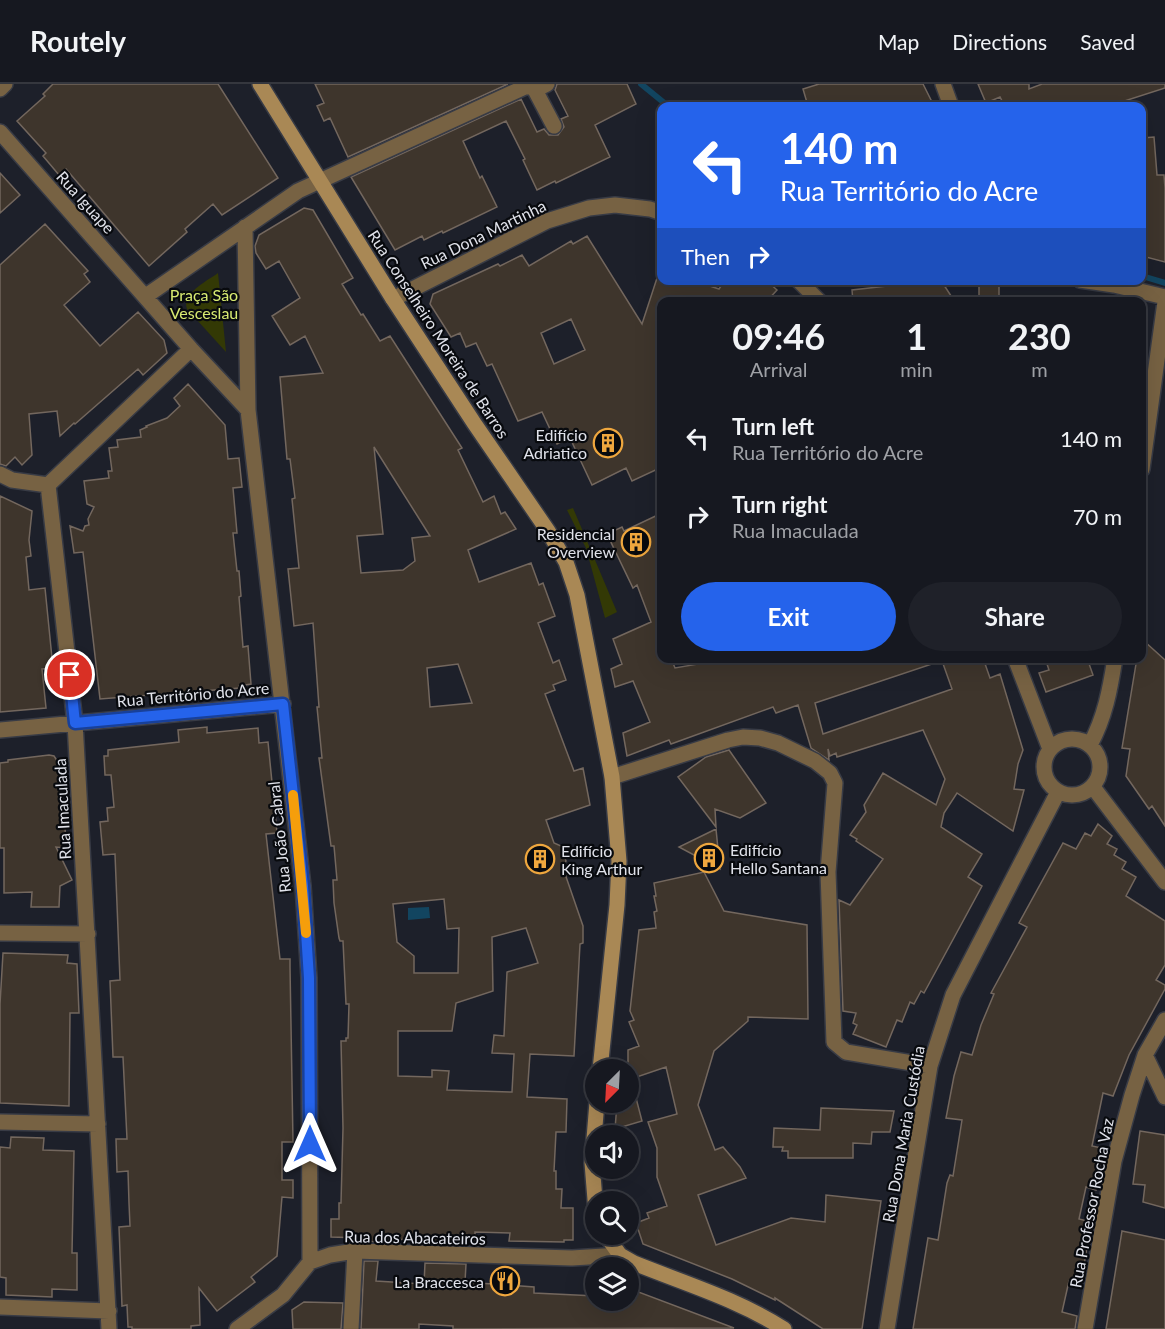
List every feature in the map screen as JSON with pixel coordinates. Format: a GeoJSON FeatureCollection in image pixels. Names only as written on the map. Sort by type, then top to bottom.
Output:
{"type":"FeatureCollection","features":[{"type":"Feature","properties":{"kind":"main road","name":"Rua Conselheiro Moreira de Barros"},"geometry":{"type":"LineString","coordinates":[[260,84],[393,298],[548,531],[566,562],[577,595],[612,777],[619,861],[616,915],[601,1059]]}},
{"type":"Feature","properties":{"kind":"main road"},"geometry":{"type":"LineString","coordinates":[[594,1191],[592,1163],[596,1113]]}},
{"type":"Feature","properties":{"kind":"main road"},"geometry":{"type":"LineString","coordinates":[[612,1245],[620,1256],[728,1298],[784,1329]]}},
{"type":"Feature","properties":{"kind":"street"},"geometry":{"type":"LineString","coordinates":[[0,88],[5,84]]}},
{"type":"Feature","properties":{"kind":"street"},"geometry":{"type":"LineString","coordinates":[[943,84],[950,102]]}},
{"type":"Feature","properties":{"kind":"street"},"geometry":{"type":"LineString","coordinates":[[248,410],[191,349],[146,296],[298,191],[525,87],[541,87],[554,126]]}},
{"type":"Feature","properties":{"kind":"street","name":"Rua Iguape"},"geometry":{"type":"LineString","coordinates":[[0,132],[146,296]]}},
{"type":"Feature","properties":{"kind":"street","name":"Rua Dona Martinha"},"geometry":{"type":"LineString","coordinates":[[393,298],[547,221],[589,208],[615,205],[657,211]]}},
{"type":"Feature","properties":{"kind":"street"},"geometry":{"type":"LineString","coordinates":[[245,227],[248,410]]}},
{"type":"Feature","properties":{"kind":"street"},"geometry":{"type":"LineString","coordinates":[[805,285],[816,297]]}},
{"type":"Feature","properties":{"kind":"street"},"geometry":{"type":"LineString","coordinates":[[1114,285],[1165,297]]}},
{"type":"Feature","properties":{"kind":"street"},"geometry":{"type":"LineString","coordinates":[[1146,440],[1165,303]]}},
{"type":"Feature","properties":{"kind":"street"},"geometry":{"type":"LineString","coordinates":[[0,474],[12,480],[48,485],[191,349]]}},
{"type":"Feature","properties":{"kind":"street","name":"Rua João Cabral"},"geometry":{"type":"LineString","coordinates":[[248,410],[303,886],[309,978],[310,1262]]}},
{"type":"Feature","properties":{"kind":"street","name":"Rua Imaculada"},"geometry":{"type":"LineString","coordinates":[[48,485],[75,723],[110,1329]]}},
{"type":"Feature","properties":{"kind":"street"},"geometry":{"type":"LineString","coordinates":[[1017,663],[1050,749]]}},
{"type":"Feature","properties":{"kind":"street"},"geometry":{"type":"LineString","coordinates":[[1090,746],[1109,698],[1113,663]]}},
{"type":"Feature","properties":{"kind":"street","name":"Rua Território do Acre"},"geometry":{"type":"LineString","coordinates":[[0,730],[283,704]]}},
{"type":"Feature","properties":{"kind":"street"},"geometry":{"type":"LineString","coordinates":[[612,777],[743,737],[760,738],[778,743],[815,761],[830,773],[835,783],[828,872],[834,1042],[846,1052],[930,1066]]}},
{"type":"Feature","properties":{"kind":"street"},"geometry":{"type":"LineString","coordinates":[[1073,739],[1090,746],[1097,754],[1100,765],[1099,777],[1093,787],[1076,796],[1058,792],[1046,780],[1044,773],[1043,764],[1050,749],[1056,743],[1073,739]]}},
{"type":"Feature","properties":{"kind":"street"},"geometry":{"type":"LineString","coordinates":[[1093,787],[1165,882]]}},
{"type":"Feature","properties":{"kind":"street","name":"Rua Dona Maria Custódia"},"geometry":{"type":"LineString","coordinates":[[887,1329],[930,1066],[953,995],[1058,792]]}},
{"type":"Feature","properties":{"kind":"street"},"geometry":{"type":"LineString","coordinates":[[0,933],[88,934]]}},
{"type":"Feature","properties":{"kind":"street","name":"Rua Professor Rocha Vaz"},"geometry":{"type":"LineString","coordinates":[[1085,1329],[1114,1161],[1145,1055],[1165,1020]]}},
{"type":"Feature","properties":{"kind":"street"},"geometry":{"type":"LineString","coordinates":[[1145,1055],[1165,1096]]}},
{"type":"Feature","properties":{"kind":"street"},"geometry":{"type":"LineString","coordinates":[[0,1122],[98,1124]]}},
{"type":"Feature","properties":{"kind":"street"},"geometry":{"type":"LineString","coordinates":[[351,1329],[356,1251]]}},
{"type":"Feature","properties":{"kind":"street","name":"Rua dos Abacateiros"},"geometry":{"type":"LineString","coordinates":[[310,1262],[330,1255],[356,1251],[572,1258],[620,1256]]}},
{"type":"Feature","properties":{"kind":"street"},"geometry":{"type":"LineString","coordinates":[[237,1329],[282,1295],[310,1262]]}},
{"type":"Feature","properties":{"kind":"street"},"geometry":{"type":"LineString","coordinates":[[0,1307],[109,1311]]}},
{"type":"Feature","properties":{"kind":"green space","name":"Praça São Vesceslau"},"geometry":{"type":"Polygon","coordinates":[[[218,273],[226,352],[187,309],[186,303],[196,288],[218,273]]]}},
{"type":"Feature","properties":{"kind":"green space"},"geometry":{"type":"Polygon","coordinates":[[[573,508],[617,612],[605,618],[586,548],[567,510],[573,508]]]}},
{"type":"Feature","properties":{"kind":"water"},"geometry":{"type":"Polygon","coordinates":[[[429,907],[430,918],[408,920],[408,908],[429,907]]]}},
{"type":"Feature","properties":{"kind":"building"},"geometry":{"type":"Polygon","coordinates":[[[53,84],[218,84],[278,178],[222,215],[213,204],[185,229],[187,232],[149,266],[66,169],[59,175],[43,156],[46,153],[17,121],[45,96],[43,94],[53,84]]]}},
{"type":"Feature","properties":{"kind":"building"},"geometry":{"type":"Polygon","coordinates":[[[315,84],[508,84],[348,157],[330,118],[324,121],[317,106],[324,103],[315,84]]]}},
{"type":"Feature","properties":{"kind":"building"},"geometry":{"type":"Polygon","coordinates":[[[557,84],[627,84],[636,104],[595,125],[610,157],[537,190],[506,121],[463,141],[480,178],[482,176],[497,207],[443,233],[442,231],[424,240],[422,236],[395,250],[351,177],[521,99],[537,132],[544,129],[549,135],[558,135],[564,127],[561,119],[568,116],[555,90],[557,84]]]}},
{"type":"Feature","properties":{"kind":"building"},"geometry":{"type":"Polygon","coordinates":[[[819,84],[923,84],[932,102],[807,102],[803,89],[819,84]]]}},
{"type":"Feature","properties":{"kind":"building"},"geometry":{"type":"Polygon","coordinates":[[[978,84],[1029,84],[1029,89],[1042,84],[1165,84],[1165,88],[1121,102],[1000,102],[1002,101],[1000,97],[986,102],[978,84]]]}},
{"type":"Feature","properties":{"kind":"building"},"geometry":{"type":"Polygon","coordinates":[[[1154,137],[1157,175],[1164,175],[1165,262],[1146,257],[1146,138],[1154,137]]]}},
{"type":"Feature","properties":{"kind":"building"},"geometry":{"type":"Polygon","coordinates":[[[0,173],[20,195],[0,213],[0,173]]]}},
{"type":"Feature","properties":{"kind":"building"},"geometry":{"type":"Polygon","coordinates":[[[304,208],[313,210],[353,278],[342,284],[361,315],[363,314],[380,341],[390,336],[462,448],[458,450],[483,502],[494,496],[501,514],[505,512],[516,529],[468,550],[479,582],[531,563],[539,585],[543,583],[555,616],[538,623],[553,663],[559,660],[566,680],[553,685],[555,690],[545,694],[574,771],[583,768],[590,805],[546,820],[554,843],[561,846],[566,861],[563,868],[583,926],[583,943],[580,944],[574,1056],[530,1054],[527,1097],[567,1099],[566,1132],[556,1132],[554,1171],[556,1171],[556,1189],[562,1189],[561,1208],[573,1208],[573,1240],[564,1240],[564,1242],[509,1241],[510,1233],[475,1232],[475,1242],[468,1242],[467,1245],[426,1244],[426,1240],[379,1239],[379,1242],[363,1241],[363,1238],[331,1237],[331,1219],[339,1219],[339,1203],[341,1203],[343,1128],[341,1041],[346,1041],[348,1038],[349,1004],[346,1004],[343,941],[339,938],[334,903],[333,880],[337,880],[334,846],[331,846],[319,758],[322,758],[313,623],[294,626],[288,569],[299,568],[292,499],[295,498],[290,459],[287,459],[280,377],[323,373],[305,336],[290,345],[272,316],[300,298],[279,261],[266,269],[256,253],[255,246],[259,235],[304,208]],[[374,447],[383,534],[357,536],[361,573],[403,570],[415,561],[412,538],[430,536],[374,447]],[[458,664],[427,668],[430,707],[472,703],[458,664]],[[444,899],[393,904],[397,942],[414,956],[414,973],[458,973],[459,928],[447,929],[444,899]],[[526,928],[492,937],[493,991],[456,1003],[452,1031],[398,1031],[398,1076],[432,1077],[432,1070],[449,1071],[447,1090],[512,1092],[514,1054],[492,1053],[494,1035],[504,1036],[507,972],[538,963],[526,928]]]}},
{"type":"Feature","properties":{"kind":"building"},"geometry":{"type":"Polygon","coordinates":[[[45,224],[88,271],[84,274],[90,282],[64,305],[100,346],[138,312],[164,340],[167,353],[143,375],[138,369],[60,436],[57,411],[29,414],[32,455],[22,465],[15,457],[6,466],[0,464],[0,265],[45,224]]]}},
{"type":"Feature","properties":{"kind":"building"},"geometry":{"type":"Polygon","coordinates":[[[587,236],[642,324],[657,278],[657,285],[707,285],[719,289],[722,285],[772,285],[777,290],[771,297],[657,297],[657,469],[632,481],[626,468],[592,485],[570,438],[557,444],[542,412],[518,421],[492,364],[487,366],[476,343],[466,347],[460,333],[451,337],[430,304],[433,294],[498,264],[500,266],[522,255],[529,266],[571,241],[573,244],[587,236]],[[571,319],[541,333],[554,364],[585,350],[571,319]]]}},
{"type":"Feature","properties":{"kind":"building"},"geometry":{"type":"Polygon","coordinates":[[[896,285],[944,285],[952,297],[853,297],[852,290],[896,285]]]}},
{"type":"Feature","properties":{"kind":"building"},"geometry":{"type":"Polygon","coordinates":[[[979,285],[999,286],[999,297],[979,297],[979,285]]]}},
{"type":"Feature","properties":{"kind":"building"},"geometry":{"type":"Polygon","coordinates":[[[188,384],[225,425],[228,459],[239,458],[242,487],[233,488],[237,533],[233,533],[237,571],[239,571],[243,647],[248,646],[251,684],[239,686],[240,688],[100,699],[83,552],[74,553],[70,526],[83,531],[85,526],[89,525],[88,519],[94,507],[87,504],[84,481],[109,478],[108,471],[112,471],[109,448],[118,447],[117,440],[141,437],[140,430],[167,418],[180,406],[174,398],[188,384]]]}},
{"type":"Feature","properties":{"kind":"building"},"geometry":{"type":"Polygon","coordinates":[[[0,496],[32,511],[29,540],[31,556],[26,557],[29,590],[45,588],[53,668],[42,669],[46,708],[0,712],[0,496]]]}},
{"type":"Feature","properties":{"kind":"building"},"geometry":{"type":"Polygon","coordinates":[[[657,515],[657,663],[673,663],[675,668],[704,663],[935,663],[815,703],[823,734],[952,689],[943,663],[985,663],[990,678],[1000,674],[1023,750],[1014,789],[1024,790],[1013,831],[957,793],[944,813],[941,827],[982,854],[968,877],[982,886],[924,993],[921,991],[914,1004],[910,1002],[902,1022],[897,1020],[886,1047],[853,1034],[857,1025],[853,1023],[856,1013],[843,1011],[839,900],[850,905],[883,859],[850,835],[866,812],[864,805],[883,773],[936,805],[945,779],[923,730],[837,757],[836,753],[830,756],[828,749],[829,760],[811,748],[798,705],[776,713],[773,707],[671,744],[669,740],[627,756],[623,733],[650,722],[633,681],[615,687],[611,669],[622,664],[613,639],[651,622],[637,585],[633,588],[607,534],[622,527],[624,531],[657,515]]]}},
{"type":"Feature","properties":{"kind":"building"},"geometry":{"type":"Polygon","coordinates":[[[1146,643],[1165,660],[1165,826],[1152,806],[1149,809],[1126,776],[1130,749],[1122,748],[1136,663],[1146,663],[1146,643]]]}},
{"type":"Feature","properties":{"kind":"building"},"geometry":{"type":"Polygon","coordinates":[[[1047,663],[1089,663],[1093,675],[1046,692],[1039,673],[1049,670],[1047,663]]]}},
{"type":"Feature","properties":{"kind":"building"},"geometry":{"type":"Polygon","coordinates":[[[207,727],[207,733],[258,728],[259,743],[268,742],[277,833],[266,834],[280,959],[290,959],[293,1142],[282,1142],[282,1180],[293,1180],[293,1198],[282,1197],[277,1256],[251,1277],[255,1282],[217,1311],[199,1288],[200,1325],[191,1326],[191,1329],[132,1329],[128,1327],[127,1305],[122,1306],[119,1227],[130,1226],[128,1171],[117,1172],[116,1139],[127,1139],[123,1057],[113,1057],[110,981],[120,980],[115,854],[103,855],[100,822],[108,821],[107,808],[114,807],[111,775],[105,775],[104,756],[108,756],[108,750],[179,742],[178,730],[207,727]]]}},
{"type":"Feature","properties":{"kind":"building"},"geometry":{"type":"Polygon","coordinates":[[[729,750],[766,803],[740,818],[715,809],[716,827],[678,777],[706,757],[729,750]]]}},
{"type":"Feature","properties":{"kind":"building"},"geometry":{"type":"Polygon","coordinates":[[[54,756],[58,762],[67,848],[56,847],[72,880],[60,886],[59,907],[31,907],[32,892],[4,893],[4,848],[0,848],[0,763],[54,756]]]}},
{"type":"Feature","properties":{"kind":"building"},"geometry":{"type":"Polygon","coordinates":[[[1098,824],[1112,836],[1107,844],[1117,849],[1114,855],[1126,862],[1122,869],[1136,877],[1126,896],[1165,921],[1165,965],[1156,980],[1165,985],[1165,989],[1129,1055],[1113,1096],[1103,1093],[1092,1146],[1102,1148],[1096,1190],[1086,1187],[1079,1219],[1091,1222],[1081,1284],[1069,1281],[1062,1312],[1077,1316],[1075,1329],[913,1329],[928,1238],[938,1240],[947,1183],[950,1175],[953,1176],[962,1120],[946,1118],[961,1052],[972,1055],[994,994],[991,993],[1027,927],[1019,923],[1063,843],[1076,849],[1085,833],[1091,836],[1098,824]]]}},
{"type":"Feature","properties":{"kind":"building","name":"Edifício Hello Santana"},"geometry":{"type":"Polygon","coordinates":[[[716,829],[720,869],[679,847],[716,829]]]}},
{"type":"Feature","properties":{"kind":"building"},"geometry":{"type":"Polygon","coordinates":[[[704,872],[724,911],[807,925],[808,1019],[748,1017],[748,1021],[714,1051],[698,1105],[715,1150],[723,1147],[746,1178],[698,1195],[716,1245],[791,1218],[825,1222],[826,1195],[881,1201],[862,1329],[823,1329],[775,1298],[775,1300],[732,1279],[643,1244],[639,1232],[639,1222],[649,1218],[647,1213],[667,1206],[657,1177],[657,1148],[648,1122],[677,1114],[666,1067],[639,1076],[639,1059],[628,1059],[628,1050],[639,1046],[629,1022],[634,1020],[630,1011],[639,930],[656,928],[654,883],[704,872]]]}},
{"type":"Feature","properties":{"kind":"building"},"geometry":{"type":"Polygon","coordinates":[[[3,953],[68,955],[67,963],[77,964],[79,1013],[70,1013],[69,1106],[0,1103],[0,1004],[3,953]]]}},
{"type":"Feature","properties":{"kind":"building"},"geometry":{"type":"Polygon","coordinates":[[[821,1108],[894,1111],[890,1132],[872,1132],[871,1144],[853,1143],[853,1158],[788,1158],[788,1151],[782,1151],[783,1147],[773,1147],[774,1128],[820,1130],[821,1108]]]}},
{"type":"Feature","properties":{"kind":"building"},"geometry":{"type":"Polygon","coordinates":[[[639,1110],[642,1121],[628,1125],[615,1125],[616,1113],[639,1113],[639,1110]]]}},
{"type":"Feature","properties":{"kind":"building"},"geometry":{"type":"Polygon","coordinates":[[[1140,1131],[1165,1135],[1165,1208],[1143,1202],[1145,1185],[1133,1184],[1140,1131]]]}},
{"type":"Feature","properties":{"kind":"building"},"geometry":{"type":"Polygon","coordinates":[[[11,1137],[44,1138],[43,1150],[74,1151],[72,1253],[77,1253],[77,1290],[52,1289],[52,1297],[6,1295],[6,1278],[0,1277],[0,1147],[10,1148],[11,1137]]]}},
{"type":"Feature","properties":{"kind":"building"},"geometry":{"type":"Polygon","coordinates":[[[1122,1231],[1165,1240],[1165,1329],[1106,1329],[1122,1231]]]}},
{"type":"Feature","properties":{"kind":"building"},"geometry":{"type":"Polygon","coordinates":[[[364,1261],[378,1261],[376,1281],[424,1284],[425,1263],[466,1264],[465,1282],[534,1287],[534,1293],[585,1295],[585,1311],[639,1311],[639,1292],[734,1328],[453,1329],[453,1326],[419,1324],[419,1329],[361,1329],[364,1261]]]}},
{"type":"Feature","properties":{"kind":"building"},"geometry":{"type":"Polygon","coordinates":[[[304,1302],[343,1303],[341,1329],[293,1329],[292,1310],[304,1302]]]}},
{"type":"Feature","properties":{"kind":"waterway"},"geometry":{"type":"LineString","coordinates":[[641,84],[663,102]]}},
{"type":"Feature","properties":{"kind":"waterway"},"geometry":{"type":"LineString","coordinates":[[1146,277],[1165,283]]}},
{"type":"Feature","properties":{"kind":"slow traffic"},"geometry":{"type":"LineString","coordinates":[[293,795],[306,933]]}},
{"type":"Feature","properties":{"kind":"place","name":"Edifício Adriatico"},"geometry":{"type":"Point","coordinates":[608,443]}},
{"type":"Feature","properties":{"kind":"place","name":"Residencial Overview"},"geometry":{"type":"Point","coordinates":[636,542]}},
{"type":"Feature","properties":{"kind":"place","name":"Edifício Hello Santana"},"geometry":{"type":"Point","coordinates":[709,858]}},
{"type":"Feature","properties":{"kind":"place","name":"Edifício King Arthur"},"geometry":{"type":"Point","coordinates":[540,859]}},
{"type":"Feature","properties":{"kind":"place","name":"La Braccesca"},"geometry":{"type":"Point","coordinates":[505,1281]}},
{"type":"Feature","properties":{"kind":"route"},"geometry":{"type":"LineString","coordinates":[[70,675],[75,723],[283,704],[303,886],[309,978],[310,1144]]}}]}
